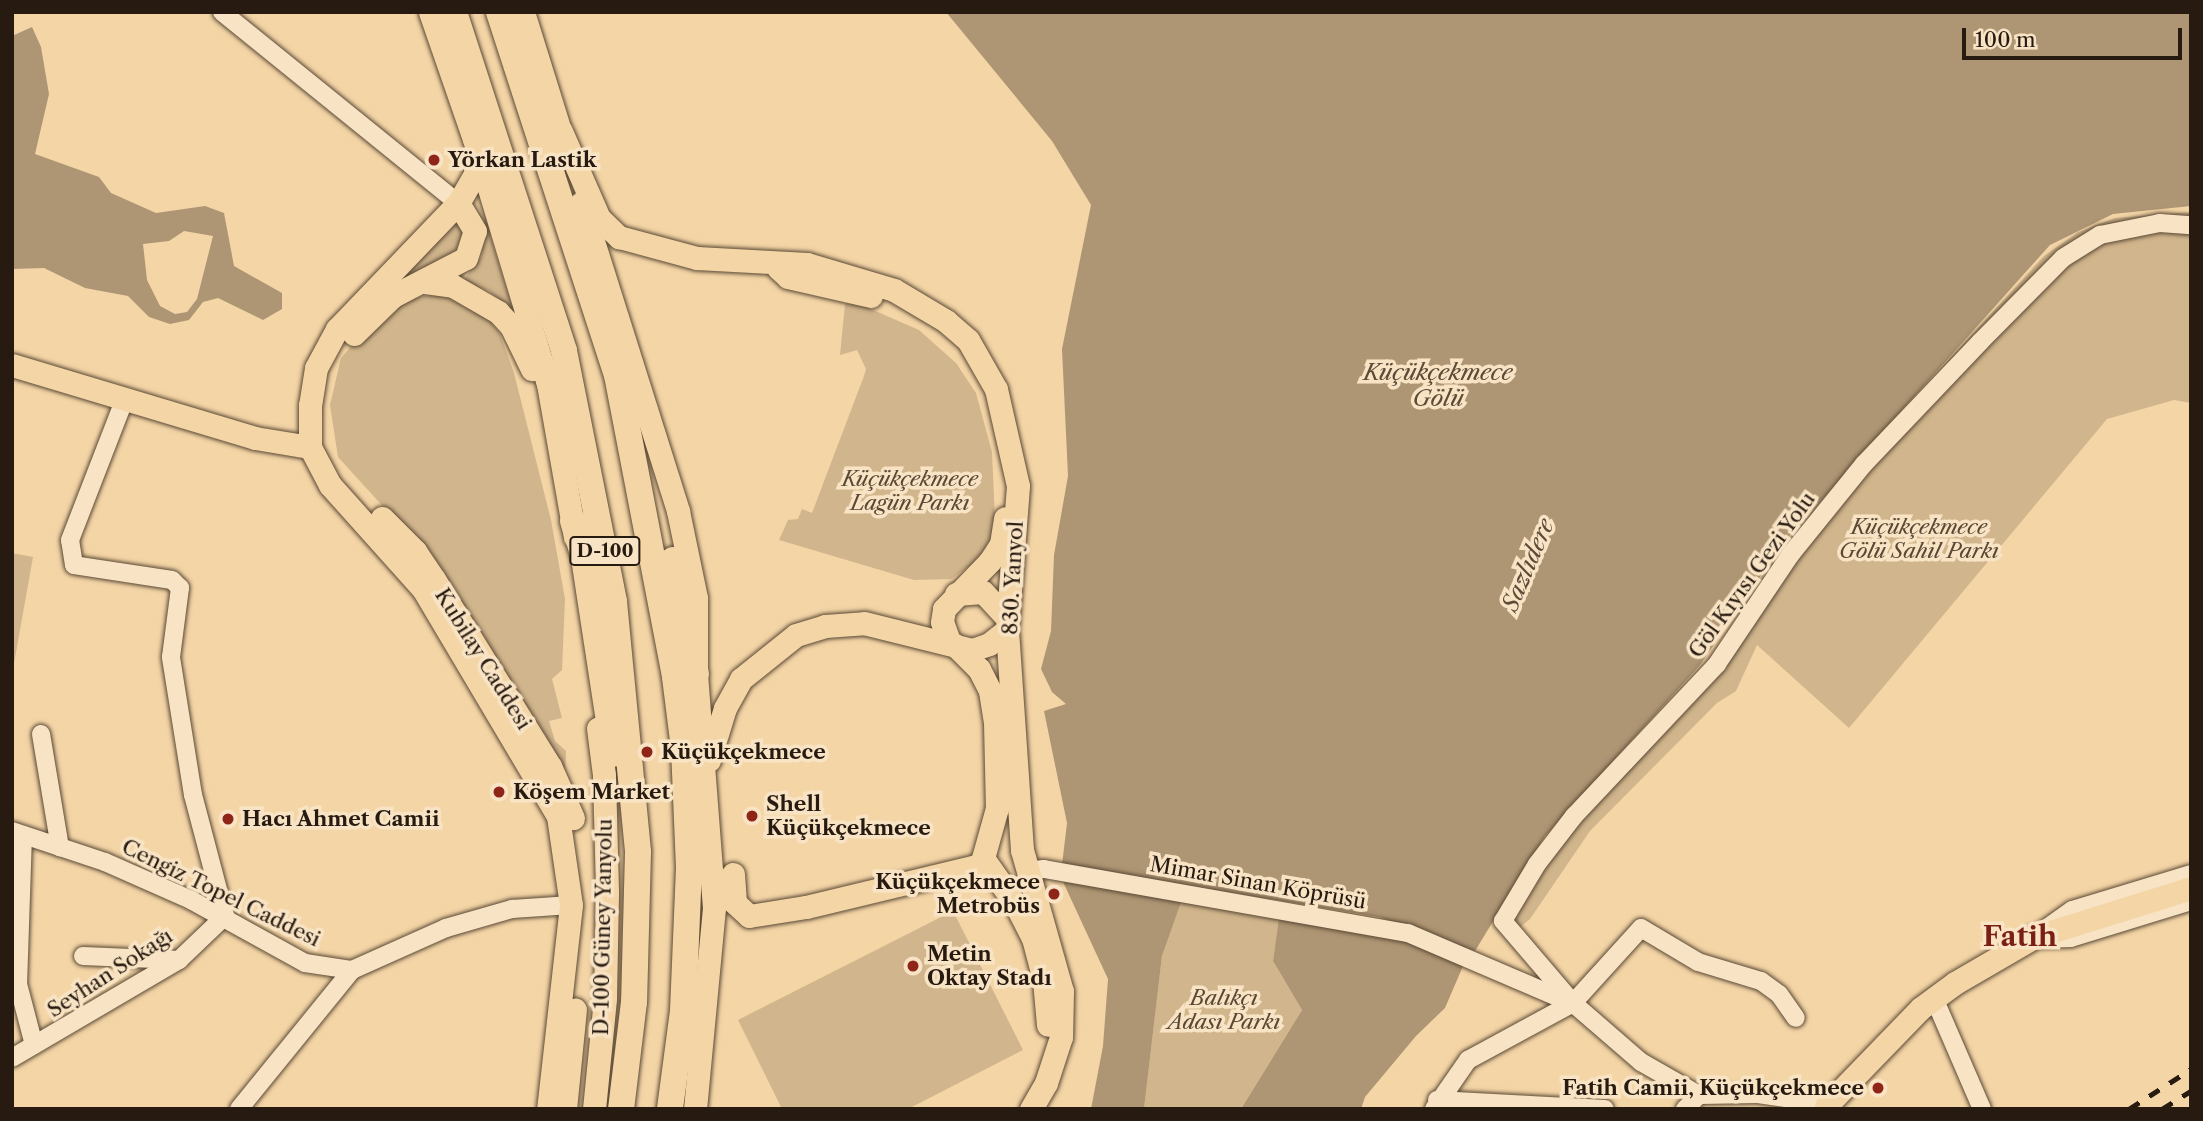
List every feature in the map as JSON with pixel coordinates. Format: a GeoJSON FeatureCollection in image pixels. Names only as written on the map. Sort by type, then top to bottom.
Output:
{"type":"FeatureCollection","features":[{"type":"Feature","properties":{"kind":"highway","name":"D-100"},"geometry":{"type":"LineString","coordinates":[[454,12],[564,351],[579,411],[614,602],[638,852],[634,1002],[621,1109]]}},
{"type":"Feature","properties":{"kind":"highway","name":"D-100"},"geometry":{"type":"LineString","coordinates":[[499,12],[602,321],[636,459],[684,748],[687,970],[670,1109]]}},
{"type":"Feature","properties":{"kind":"highway"},"geometry":{"type":"LineString","coordinates":[[602,321],[629,387],[645,444],[696,674]]}},
{"type":"Feature","properties":{"kind":"highway"},"geometry":{"type":"LineString","coordinates":[[573,522],[584,558],[625,820],[638,852]]}},
{"type":"Feature","properties":{"kind":"main road","name":"D-100 Güney Yanyolu"},"geometry":{"type":"LineString","coordinates":[[430,12],[474,139],[548,384],[573,522],[604,775],[605,998],[594,1109]]}},
{"type":"Feature","properties":{"kind":"main road"},"geometry":{"type":"LineString","coordinates":[[523,12],[678,511],[696,598],[696,674],[713,908],[695,1109]]}},
{"type":"Feature","properties":{"kind":"main road","name":"830. Yanyol"},"geometry":{"type":"LineString","coordinates":[[561,131],[599,218],[619,237],[697,258],[776,266],[788,276],[840,280],[894,290],[946,321],[968,340],[990,376],[1009,432],[1018,486],[1007,624],[1026,860],[1062,991],[1061,1037],[1046,1083],[1031,1109]]}},
{"type":"Feature","properties":{"kind":"main road","name":"Kubilay Caddesi"},"geometry":{"type":"LineString","coordinates":[[474,139],[475,174],[458,203],[337,330],[316,368],[310,405],[310,447],[330,485],[423,589],[552,806],[564,841],[571,905],[548,1109]]}},
{"type":"Feature","properties":{"kind":"main road","name":"Kubilay Caddesi"},"geometry":{"type":"LineString","coordinates":[[458,203],[475,231],[473,247],[459,266],[393,296],[345,344],[331,371],[324,409],[325,446],[336,471],[415,551],[550,766],[571,812],[585,907],[565,1109]]}},
{"type":"Feature","properties":{"kind":"main road","name":"830. Yanyol"},"geometry":{"type":"LineString","coordinates":[[840,280],[900,308],[933,328],[975,369],[988,394],[1004,462],[1005,525],[990,561],[956,594]]}},
{"type":"Feature","properties":{"kind":"main road"},"geometry":{"type":"LineString","coordinates":[[425,282],[472,295],[511,326],[551,412]]}},
{"type":"Feature","properties":{"kind":"main road"},"geometry":{"type":"LineString","coordinates":[[12,365],[280,445],[310,447]]}},
{"type":"Feature","properties":{"kind":"main road"},"geometry":{"type":"LineString","coordinates":[[705,769],[725,708],[741,679],[796,635],[825,626],[864,623],[952,643],[981,648],[1007,624],[983,592],[956,594],[942,616],[952,643],[979,669],[993,712],[997,807],[989,840],[983,851],[1032,938],[1049,1017],[1044,1051],[1028,1091],[1015,1109]]}},
{"type":"Feature","properties":{"kind":"main road"},"geometry":{"type":"LineString","coordinates":[[733,874],[735,903],[749,916],[991,869],[1017,869],[1026,860],[1017,840],[1006,834],[989,840]]}},
{"type":"Feature","properties":{"kind":"main road"},"geometry":{"type":"LineString","coordinates":[[1826,1107],[1934,998],[2034,937],[2191,888]]}},
{"type":"Feature","properties":{"kind":"street"},"geometry":{"type":"LineString","coordinates":[[222,12],[458,203]]}},
{"type":"Feature","properties":{"kind":"street","name":"Göl Kıyısı Gezi Yolu"},"geometry":{"type":"LineString","coordinates":[[1573,1003],[1503,921],[1537,864],[1574,816],[1717,664],[1791,554],[1864,464],[2063,258],[2100,235],[2160,223],[2191,225]]}},
{"type":"Feature","properties":{"kind":"street"},"geometry":{"type":"LineString","coordinates":[[125,398],[70,540],[74,565],[172,580],[180,588],[170,657],[193,795],[225,916]]}},
{"type":"Feature","properties":{"kind":"street"},"geometry":{"type":"LineString","coordinates":[[41,734],[60,847]]}},
{"type":"Feature","properties":{"kind":"street"},"geometry":{"type":"LineString","coordinates":[[18,833],[18,984],[34,1045]]}},
{"type":"Feature","properties":{"kind":"street","name":"Cengiz Topel Caddesi"},"geometry":{"type":"LineString","coordinates":[[18,833],[104,862],[225,916],[305,963],[352,970]]}},
{"type":"Feature","properties":{"kind":"street","name":"Mimar Sinan Köprüsü"},"geometry":{"type":"LineString","coordinates":[[1026,860],[1058,871],[1408,933],[1573,1003]]}},
{"type":"Feature","properties":{"kind":"street"},"geometry":{"type":"LineString","coordinates":[[2034,937],[2072,910],[2191,874]]}},
{"type":"Feature","properties":{"kind":"street"},"geometry":{"type":"LineString","coordinates":[[2034,937],[2071,938],[2191,901]]}},
{"type":"Feature","properties":{"kind":"street"},"geometry":{"type":"LineString","coordinates":[[247,1106],[272,1064],[352,970],[446,928],[512,909],[571,905]]}},
{"type":"Feature","properties":{"kind":"street","name":"Seyhan Sokağı"},"geometry":{"type":"LineString","coordinates":[[12,1058],[65,1031],[178,960],[225,916]]}},
{"type":"Feature","properties":{"kind":"street"},"geometry":{"type":"LineString","coordinates":[[1435,1104],[1468,1060],[1573,1003],[1640,928],[1698,962],[1761,981],[1779,994],[1796,1018]]}},
{"type":"Feature","properties":{"kind":"street"},"geometry":{"type":"LineString","coordinates":[[83,956],[178,960]]}},
{"type":"Feature","properties":{"kind":"street"},"geometry":{"type":"LineString","coordinates":[[1934,998],[1982,1109]]}},
{"type":"Feature","properties":{"kind":"street"},"geometry":{"type":"LineString","coordinates":[[1573,1003],[1641,1062],[1699,1095],[1758,1094],[1826,1107]]}},
{"type":"Feature","properties":{"kind":"street"},"geometry":{"type":"LineString","coordinates":[[1685,1109],[1699,1095]]}},
{"type":"Feature","properties":{"kind":"street"},"geometry":{"type":"LineString","coordinates":[[1779,1109],[1798,1100]]}},
{"type":"Feature","properties":{"kind":"street"},"geometry":{"type":"LineString","coordinates":[[1435,1104],[1605,1109]]}},
{"type":"Feature","properties":{"kind":"green space","name":"Küçükçekmece Gölü Sahil Parkı"},"geometry":{"type":"Polygon","coordinates":[[[2191,212],[2191,403],[2174,400],[2107,419],[1849,728],[1757,645],[1736,691],[1717,703],[1590,831],[1530,919],[1513,933],[1498,915],[1516,879],[1561,817],[1695,679],[1814,507],[2044,256],[2078,232],[2115,218],[2191,212]]]}},
{"type":"Feature","properties":{"kind":"green space"},"geometry":{"type":"Polygon","coordinates":[[[485,219],[513,310],[489,291],[463,281],[481,257],[485,219]]]}},
{"type":"Feature","properties":{"kind":"green space"},"geometry":{"type":"Polygon","coordinates":[[[458,221],[464,227],[462,250],[391,288],[458,221]]]}},
{"type":"Feature","properties":{"kind":"green space"},"geometry":{"type":"Polygon","coordinates":[[[434,295],[460,298],[485,314],[499,332],[514,373],[551,520],[565,599],[562,670],[552,679],[562,718],[549,721],[555,741],[566,751],[565,777],[430,558],[338,457],[330,405],[341,358],[376,318],[408,298],[434,295]]]}},
{"type":"Feature","properties":{"kind":"green space","name":"Küçükçekmece Lagün Parkı"},"geometry":{"type":"Polygon","coordinates":[[[857,303],[919,330],[956,363],[976,393],[992,452],[995,518],[991,538],[978,560],[951,579],[914,580],[779,540],[788,520],[798,519],[802,509],[812,513],[864,376],[866,369],[857,350],[840,355],[845,304],[857,303]]]}},
{"type":"Feature","properties":{"kind":"green space"},"geometry":{"type":"Polygon","coordinates":[[[12,553],[33,557],[13,669],[12,669],[12,553]]]}},
{"type":"Feature","properties":{"kind":"green space","name":"Balıkçı Adası Parkı"},"geometry":{"type":"Polygon","coordinates":[[[1183,897],[1280,910],[1273,961],[1302,1010],[1241,1109],[1144,1109],[1162,956],[1183,897]]]}},
{"type":"Feature","properties":{"kind":"green space","name":"Metin Oktay Stadı"},"geometry":{"type":"Polygon","coordinates":[[[953,911],[1023,1050],[908,1109],[782,1109],[738,1020],[953,911]]]}},
{"type":"Feature","properties":{"kind":"water","name":"Küçükçekmece Gölü"},"geometry":{"type":"Polygon","coordinates":[[[946,12],[2191,12],[2191,206],[2113,214],[2050,245],[1783,543],[1700,665],[1545,836],[1475,951],[1379,917],[1062,865],[1067,823],[1044,711],[1066,704],[1052,692],[1041,669],[1051,631],[1054,555],[1068,476],[1062,349],[1091,205],[1052,141],[946,12]]]}},
{"type":"Feature","properties":{"kind":"water"},"geometry":{"type":"Polygon","coordinates":[[[32,27],[41,47],[49,94],[35,154],[99,177],[111,193],[156,213],[205,206],[224,213],[234,266],[282,293],[282,309],[263,320],[218,298],[203,302],[189,320],[170,324],[149,317],[128,296],[85,288],[44,268],[12,269],[12,36],[32,27]],[[184,231],[169,241],[143,244],[147,280],[160,306],[175,314],[187,312],[197,299],[213,236],[184,231]]]}},
{"type":"Feature","properties":{"kind":"water"},"geometry":{"type":"Polygon","coordinates":[[[1058,871],[1183,897],[1162,956],[1144,1109],[1091,1109],[1103,1046],[1108,979],[1058,871]]]}},
{"type":"Feature","properties":{"kind":"water"},"geometry":{"type":"Polygon","coordinates":[[[1280,910],[1408,933],[1466,959],[1445,1008],[1416,1036],[1365,1097],[1361,1109],[1241,1109],[1302,1010],[1273,961],[1280,910]]]}},
{"type":"Feature","properties":{"kind":"railway"},"geometry":{"type":"LineString","coordinates":[[2129,1109],[2191,1069]]}},
{"type":"Feature","properties":{"kind":"railway"},"geometry":{"type":"LineString","coordinates":[[2162,1109],[2191,1091]]}},
{"type":"Feature","properties":{"kind":"place","name":"Yörkan Lastik"},"geometry":{"type":"Point","coordinates":[434,160]}},
{"type":"Feature","properties":{"kind":"place","name":"Küçükçekmece"},"geometry":{"type":"Point","coordinates":[647,752]}},
{"type":"Feature","properties":{"kind":"place","name":"Köşem Market"},"geometry":{"type":"Point","coordinates":[499,792]}},
{"type":"Feature","properties":{"kind":"place","name":"Shell Küçükçekmece"},"geometry":{"type":"Point","coordinates":[752,816]}},
{"type":"Feature","properties":{"kind":"place","name":"Hacı Ahmet Camii"},"geometry":{"type":"Point","coordinates":[228,819]}},
{"type":"Feature","properties":{"kind":"place","name":"Küçükçekmece Metrobüs"},"geometry":{"type":"Point","coordinates":[1054,894]}},
{"type":"Feature","properties":{"kind":"place","name":"Metin Oktay Stadı"},"geometry":{"type":"Point","coordinates":[913,966]}},
{"type":"Feature","properties":{"kind":"place","name":"Fatih Camii, Küçükçekmece"},"geometry":{"type":"Point","coordinates":[1878,1088]}},
{"type":"Feature","properties":{"kind":"district","name":"Fatih"},"geometry":{"type":"Point","coordinates":[2020,936]}},
{"type":"Feature","properties":{"kind":"water label","name":"Sazlıdere"},"geometry":{"type":"Point","coordinates":[1528,565]}}]}
